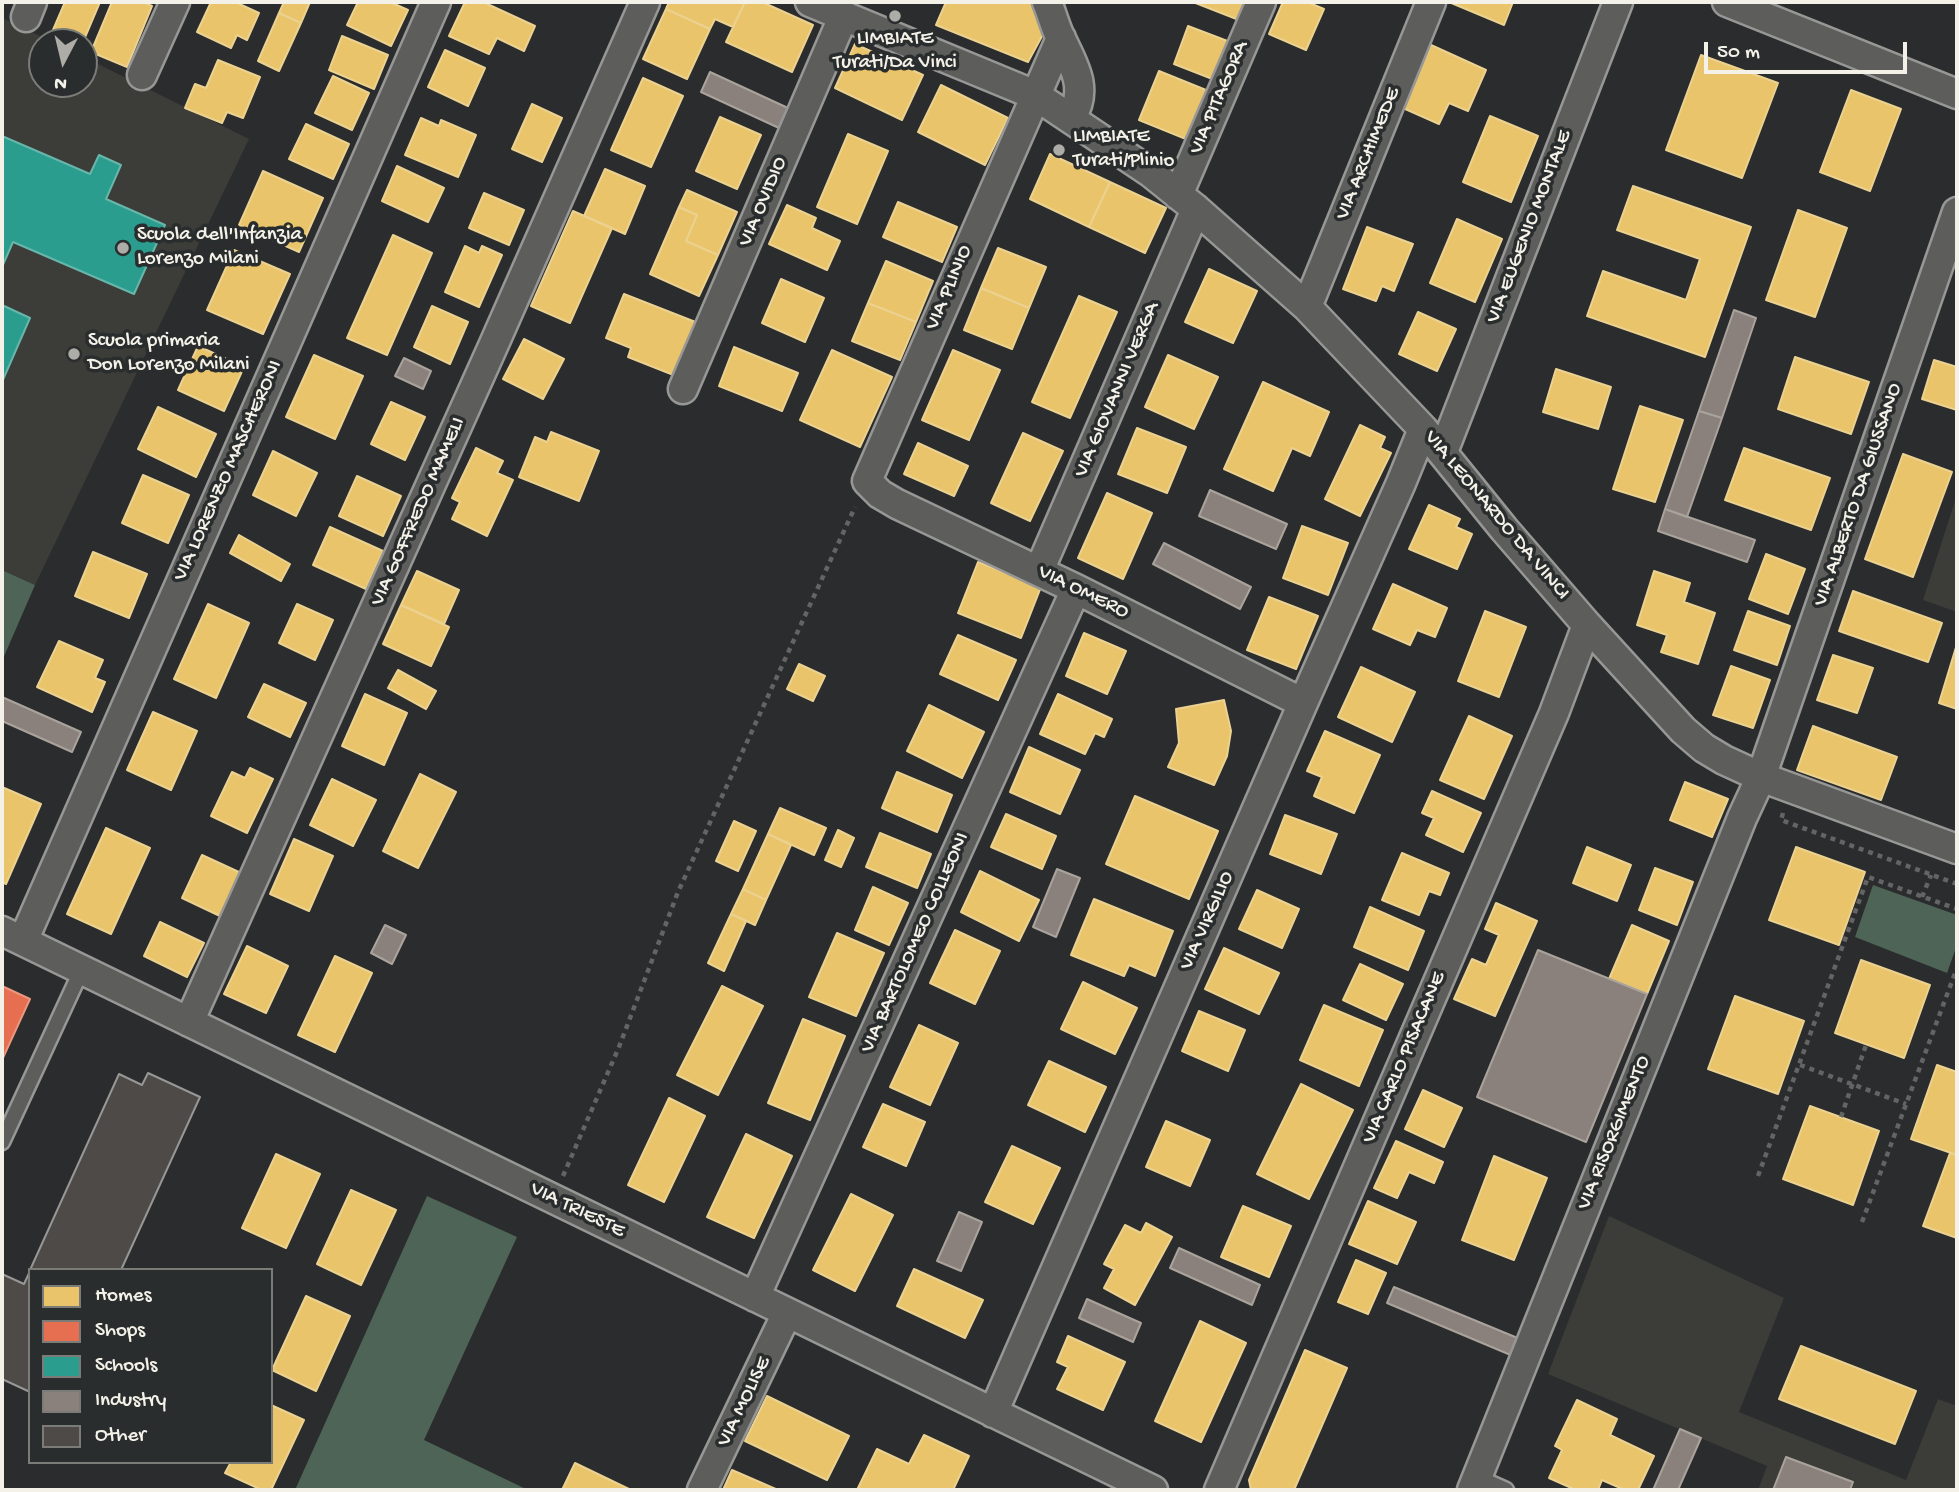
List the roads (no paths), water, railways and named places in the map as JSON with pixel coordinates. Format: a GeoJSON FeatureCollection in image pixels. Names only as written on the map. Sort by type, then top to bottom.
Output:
{"type":"FeatureCollection","features":[{"type":"Feature","properties":{"kind":"street"},"geometry":{"type":"LineString","coordinates":[[142,75],[174,2]]}},
{"type":"Feature","properties":{"kind":"street","name":"VIA LORENZO MASCHERONI"},"geometry":{"type":"LineString","coordinates":[[12,936],[436,2]]}},
{"type":"Feature","properties":{"kind":"street","name":"VIA GOFFREDO MAMELI"},"geometry":{"type":"LineString","coordinates":[[189,1022],[478,382],[645,2]]}},
{"type":"Feature","properties":{"kind":"street","name":"VIA LEONARDO DA VINCI"},"geometry":{"type":"LineString","coordinates":[[810,2],[1035,95],[1150,172],[1187,202],[1307,307],[1423,429],[1504,529],[1683,730],[1724,760],[1761,778],[1957,849]]}},
{"type":"Feature","properties":{"kind":"street"},"geometry":{"type":"LineString","coordinates":[[1047,2],[1074,65],[1080,88],[1079,102],[1071,118]]}},
{"type":"Feature","properties":{"kind":"street","name":"VIA PITAGORA"},"geometry":{"type":"LineString","coordinates":[[1187,202],[1261,2]]}},
{"type":"Feature","properties":{"kind":"street","name":"VIA ARCHIMEDE"},"geometry":{"type":"LineString","coordinates":[[1307,307],[1431,2]]}},
{"type":"Feature","properties":{"kind":"street","name":"VIA EUGENIO MONTALE"},"geometry":{"type":"LineString","coordinates":[[1443,452],[1618,2]]}},
{"type":"Feature","properties":{"kind":"street"},"geometry":{"type":"LineString","coordinates":[[1727,2],[1957,94]]}},
{"type":"Feature","properties":{"kind":"street","name":"VIA OVIDIO"},"geometry":{"type":"LineString","coordinates":[[683,389],[844,15]]}},
{"type":"Feature","properties":{"kind":"street"},"geometry":{"type":"LineString","coordinates":[[1035,95],[1061,38]]}},
{"type":"Feature","properties":{"kind":"street","name":"VIA PLINIO"},"geometry":{"type":"LineString","coordinates":[[867,481],[1035,95]]}},
{"type":"Feature","properties":{"kind":"street","name":"VIA GIOVANNI VERGA"},"geometry":{"type":"LineString","coordinates":[[1039,571],[1187,202]]}},
{"type":"Feature","properties":{"kind":"street","name":"VIA ALBERTO DA GIUSSANO"},"geometry":{"type":"LineString","coordinates":[[1761,778],[1957,212]]}},
{"type":"Feature","properties":{"kind":"street","name":"VIA VIRGILIO"},"geometry":{"type":"LineString","coordinates":[[993,1413],[1423,429]]}},
{"type":"Feature","properties":{"kind":"street","name":"VIA OMERO"},"geometry":{"type":"LineString","coordinates":[[867,481],[880,494],[897,504],[1303,702]]}},
{"type":"Feature","properties":{"kind":"street","name":"VIA BARTOLOMEO COLLEONI"},"geometry":{"type":"LineString","coordinates":[[755,1297],[1076,589]]}},
{"type":"Feature","properties":{"kind":"street","name":"VIA CARLO PISACANE"},"geometry":{"type":"LineString","coordinates":[[1219,1490],[1554,713],[1587,625]]}},
{"type":"Feature","properties":{"kind":"street","name":"VIA RISORGIMENTO"},"geometry":{"type":"LineString","coordinates":[[1474,1483],[1742,818],[1761,778]]}},
{"type":"Feature","properties":{"kind":"street","name":"VIA TRIESTE"},"geometry":{"type":"LineString","coordinates":[[12,936],[1153,1490]]}},
{"type":"Feature","properties":{"kind":"street","name":"VIA MOLISE"},"geometry":{"type":"LineString","coordinates":[[702,1490],[787,1313]]}},
{"type":"Feature","properties":{"kind":"lane"},"geometry":{"type":"LineString","coordinates":[[2,1142],[82,969]]}},
{"type":"Feature","properties":{"kind":"lane"},"geometry":{"type":"LineString","coordinates":[[1474,1483],[1506,1490]]}},
{"type":"Feature","properties":{"kind":"place","name":"LIMBIATE Turati/Da Vinci"},"geometry":{"type":"Point","coordinates":[895,16]}},
{"type":"Feature","properties":{"kind":"place","name":"LIMBIATE Turati/Plinio"},"geometry":{"type":"Point","coordinates":[1059,150]}},
{"type":"Feature","properties":{"kind":"place","name":"Scuola dell'Infanzia Lorenzo Milani"},"geometry":{"type":"Point","coordinates":[123,248]}},
{"type":"Feature","properties":{"kind":"place","name":"Scuola primaria Don Lorenzo Milani"},"geometry":{"type":"Point","coordinates":[74,354]}}]}
